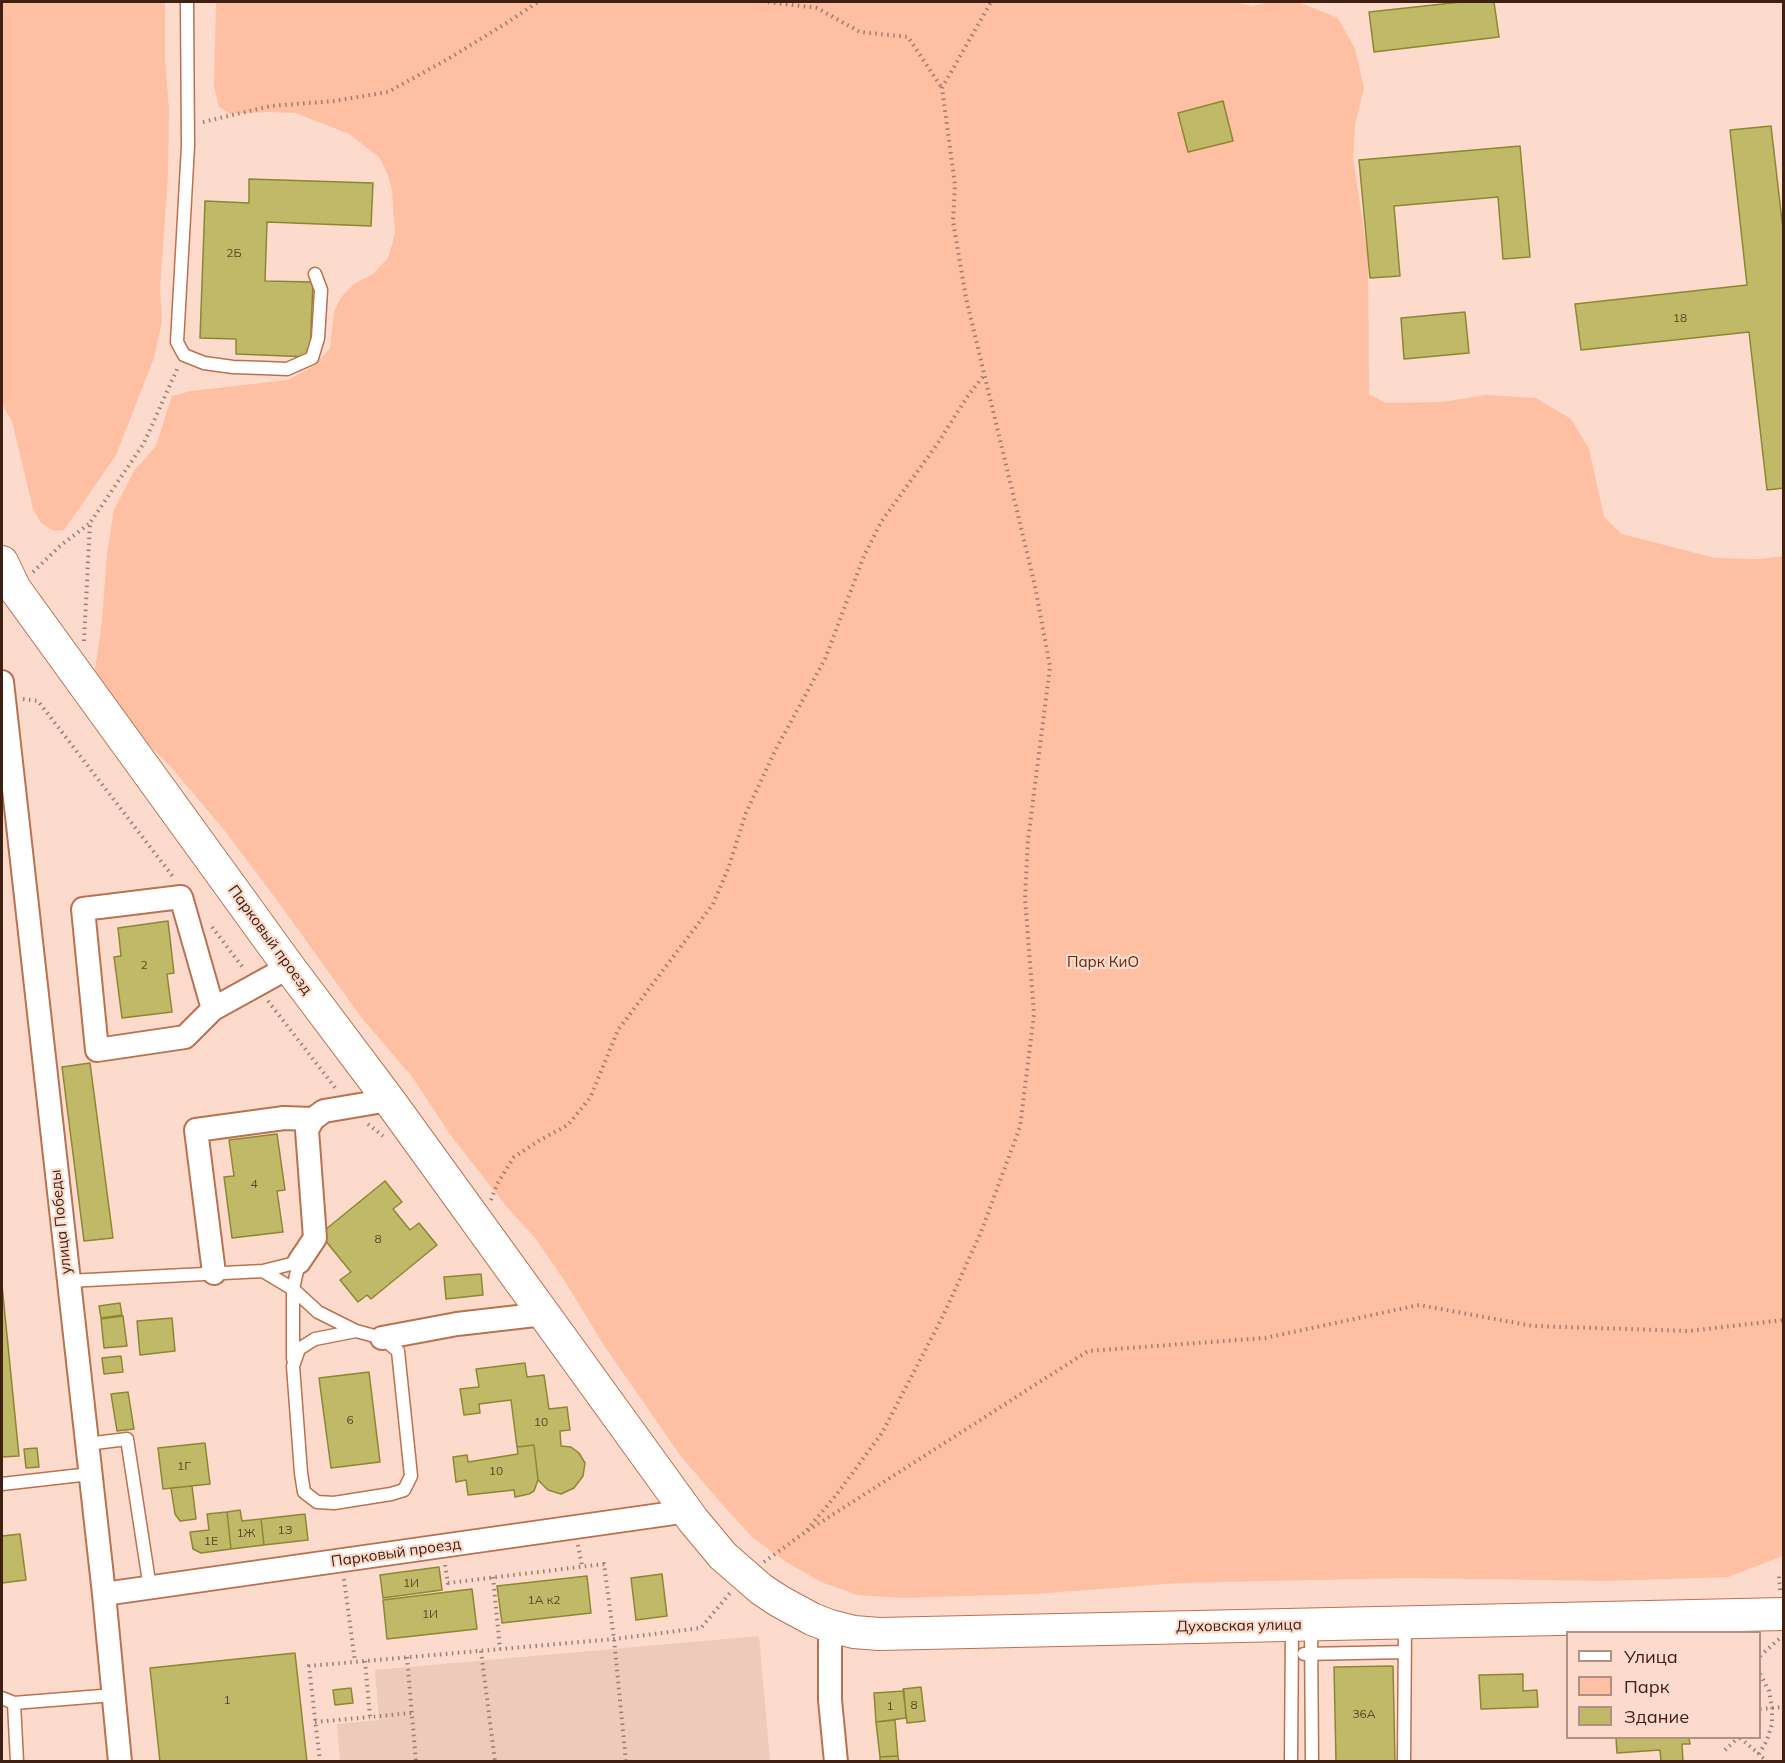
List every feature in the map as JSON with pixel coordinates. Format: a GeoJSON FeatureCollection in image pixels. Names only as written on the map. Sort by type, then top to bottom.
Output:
{"type":"FeatureCollection","features":[{"type":"Feature","properties":{"kind":"street","name":"Парковый проезд"},"geometry":{"type":"LineString","coordinates":[[8,576],[289,967],[723,1556],[745,1576],[779,1601],[830,1626]]}},
{"type":"Feature","properties":{"kind":"street","name":"улица Победы"},"geometry":{"type":"LineString","coordinates":[[2,682],[3,714],[104,1594],[120,1761]]}},
{"type":"Feature","properties":{"kind":"street"},"geometry":{"type":"LineString","coordinates":[[213,1009],[181,897],[83,909],[97,1050],[185,1037],[213,1009],[289,967]]}},
{"type":"Feature","properties":{"kind":"street"},"geometry":{"type":"LineString","coordinates":[[299,1262],[315,1238],[307,1130],[313,1119],[324,1111],[389,1100]]}},
{"type":"Feature","properties":{"kind":"street"},"geometry":{"type":"LineString","coordinates":[[214,1273],[196,1130],[284,1118],[313,1119]]}},
{"type":"Feature","properties":{"kind":"street"},"geometry":{"type":"LineString","coordinates":[[382,1338],[457,1324],[544,1314]]}},
{"type":"Feature","properties":{"kind":"street","name":"Парковый проезд"},"geometry":{"type":"LineString","coordinates":[[104,1594],[688,1511]]}},
{"type":"Feature","properties":{"kind":"street","name":"Духовская улица"},"geometry":{"type":"LineString","coordinates":[[830,1626],[854,1632],[879,1634],[1301,1640],[1405,1638],[1784,1614]]}},
{"type":"Feature","properties":{"kind":"street"},"geometry":{"type":"LineString","coordinates":[[830,1626],[830,1700],[836,1761]]}},
{"type":"Feature","properties":{"kind":"lane"},"geometry":{"type":"LineString","coordinates":[[188,2],[188,146],[177,342],[183,355],[204,363],[233,367],[287,369],[312,358],[318,338],[321,290],[315,274]]}},
{"type":"Feature","properties":{"kind":"lane"},"geometry":{"type":"LineString","coordinates":[[68,1281],[262,1271],[299,1262],[293,1289],[293,1366],[304,1492],[317,1502],[334,1503],[404,1490],[411,1476],[398,1351],[382,1338],[356,1331],[318,1312],[293,1289],[262,1271]]}},
{"type":"Feature","properties":{"kind":"lane"},"geometry":{"type":"LineString","coordinates":[[293,1366],[299,1349],[315,1339],[356,1331]]}},
{"type":"Feature","properties":{"kind":"lane"},"geometry":{"type":"LineString","coordinates":[[87,1444],[127,1439],[150,1588]]}},
{"type":"Feature","properties":{"kind":"lane"},"geometry":{"type":"LineString","coordinates":[[2,1484],[90,1474]]}},
{"type":"Feature","properties":{"kind":"lane"},"geometry":{"type":"LineString","coordinates":[[1404,1761],[1405,1638]]}},
{"type":"Feature","properties":{"kind":"lane"},"geometry":{"type":"LineString","coordinates":[[1291,1761],[1301,1640]]}},
{"type":"Feature","properties":{"kind":"lane"},"geometry":{"type":"LineString","coordinates":[[1301,1640],[1312,1761]]}},
{"type":"Feature","properties":{"kind":"lane"},"geometry":{"type":"LineString","coordinates":[[17,1761],[8,1701],[114,1695]]}},
{"type":"Feature","properties":{"kind":"path"},"geometry":{"type":"LineString","coordinates":[[188,126],[271,106],[334,101],[388,92],[448,59],[538,2]]}},
{"type":"Feature","properties":{"kind":"path"},"geometry":{"type":"LineString","coordinates":[[768,2],[817,8],[860,32],[908,38],[942,88],[955,185],[952,221],[966,298],[1035,586],[1050,666],[1028,840],[1025,898],[1034,1014],[1020,1127],[981,1232],[944,1314],[882,1433],[837,1494],[804,1533]]}},
{"type":"Feature","properties":{"kind":"path"},"geometry":{"type":"LineString","coordinates":[[942,88],[992,2]]}},
{"type":"Feature","properties":{"kind":"path"},"geometry":{"type":"LineString","coordinates":[[8,576],[60,546],[90,523],[144,443],[183,355]]}},
{"type":"Feature","properties":{"kind":"path"},"geometry":{"type":"LineString","coordinates":[[496,1184],[514,1157],[568,1125],[590,1098],[618,1030],[713,904],[728,869],[746,813],[775,751],[825,659],[864,556],[881,522],[985,374]]}},
{"type":"Feature","properties":{"kind":"path"},"geometry":{"type":"LineString","coordinates":[[82,682],[90,523]]}},
{"type":"Feature","properties":{"kind":"path"},"geometry":{"type":"LineString","coordinates":[[24,699],[38,701],[177,881]]}},
{"type":"Feature","properties":{"kind":"path"},"geometry":{"type":"LineString","coordinates":[[206,919],[356,1116],[392,1143]]}},
{"type":"Feature","properties":{"kind":"path"},"geometry":{"type":"LineString","coordinates":[[320,1761],[309,1666],[614,1639],[701,1628],[745,1576],[804,1533],[1088,1351],[1265,1338],[1419,1305],[1533,1326],[1689,1331],[1784,1320]]}},
{"type":"Feature","properties":{"kind":"path"},"geometry":{"type":"LineString","coordinates":[[341,1560],[355,1662]]}},
{"type":"Feature","properties":{"kind":"path"},"geometry":{"type":"LineString","coordinates":[[448,1582],[604,1564],[626,1761]]}},
{"type":"Feature","properties":{"kind":"path"},"geometry":{"type":"LineString","coordinates":[[494,1577],[500,1649]]}},
{"type":"Feature","properties":{"kind":"path"},"geometry":{"type":"LineString","coordinates":[[1761,1655],[1784,1635]]}},
{"type":"Feature","properties":{"kind":"path"},"geometry":{"type":"LineString","coordinates":[[481,1651],[495,1761]]}},
{"type":"Feature","properties":{"kind":"path"},"geometry":{"type":"LineString","coordinates":[[407,1658],[416,1761]]}},
{"type":"Feature","properties":{"kind":"path"},"geometry":{"type":"LineString","coordinates":[[364,1661],[370,1717]]}},
{"type":"Feature","properties":{"kind":"path"},"geometry":{"type":"LineString","coordinates":[[1759,1754],[1772,1724],[1769,1691],[1761,1676]]}},
{"type":"Feature","properties":{"kind":"path"},"geometry":{"type":"LineString","coordinates":[[1761,1710],[1784,1707]]}},
{"type":"Feature","properties":{"kind":"path"},"geometry":{"type":"LineString","coordinates":[[315,1722],[411,1713]]}},
{"type":"Feature","properties":{"kind":"path"},"geometry":{"type":"LineString","coordinates":[[1725,1750],[1737,1739]]}},
{"type":"Feature","properties":{"kind":"path"},"geometry":{"type":"LineString","coordinates":[[1741,1739],[1767,1761]]}},
{"type":"Feature","properties":{"kind":"shaded area"},"geometry":{"type":"Polygon","coordinates":[[[759,1636],[770,1761],[340,1761],[337,1724],[379,1720],[375,1670],[759,1636]]]}},
{"type":"Feature","properties":{"kind":"green space"},"geometry":{"type":"Polygon","coordinates":[[[2,2],[165,2],[165,60],[169,109],[168,175],[160,289],[162,321],[154,358],[116,455],[64,530],[54,531],[41,523],[33,509],[12,421],[2,404],[2,2]]]}},
{"type":"Feature","properties":{"kind":"green space","name":"Парк КиО"},"geometry":{"type":"Polygon","coordinates":[[[216,2],[1234,2],[1253,6],[1269,2],[1298,2],[1338,18],[1355,49],[1364,88],[1355,125],[1353,158],[1368,258],[1369,394],[1386,403],[1442,402],[1486,395],[1536,398],[1571,419],[1589,449],[1604,517],[1622,534],[1715,558],[1761,559],[1783,556],[1783,1556],[1728,1577],[1607,1581],[1410,1578],[1178,1583],[1034,1594],[901,1598],[858,1595],[821,1582],[786,1562],[752,1537],[680,1455],[603,1344],[536,1239],[507,1207],[452,1137],[413,1078],[361,1017],[225,831],[171,767],[104,700],[95,670],[114,510],[134,471],[156,446],[172,396],[191,391],[288,380],[315,365],[330,348],[334,312],[341,297],[354,284],[373,274],[388,258],[395,234],[392,191],[388,175],[379,157],[349,134],[296,113],[231,114],[219,107],[214,87],[216,2]]]}},
{"type":"Feature","properties":{"kind":"building"},"geometry":{"type":"Polygon","coordinates":[[[1461,2],[1494,2],[1499,37],[1374,52],[1369,12],[1461,2]]]}},
{"type":"Feature","properties":{"kind":"building"},"geometry":{"type":"Polygon","coordinates":[[[1223,101],[1233,141],[1188,152],[1178,113],[1223,101]]]}},
{"type":"Feature","properties":{"kind":"building"},"geometry":{"type":"Polygon","coordinates":[[[1771,126],[1784,238],[1784,488],[1767,490],[1749,332],[1581,350],[1575,304],[1747,285],[1730,130],[1771,126]]]}},
{"type":"Feature","properties":{"kind":"building"},"geometry":{"type":"Polygon","coordinates":[[[1520,146],[1530,257],[1503,259],[1498,197],[1394,206],[1400,276],[1370,278],[1359,160],[1520,146]]]}},
{"type":"Feature","properties":{"kind":"building"},"geometry":{"type":"Polygon","coordinates":[[[249,179],[373,183],[371,226],[267,222],[265,281],[313,282],[310,357],[236,354],[236,339],[200,338],[205,201],[249,203],[249,179]]]}},
{"type":"Feature","properties":{"kind":"building"},"geometry":{"type":"Polygon","coordinates":[[[1465,312],[1469,353],[1404,359],[1401,318],[1465,312]]]}},
{"type":"Feature","properties":{"kind":"building"},"geometry":{"type":"Polygon","coordinates":[[[168,921],[174,973],[167,974],[172,1012],[122,1018],[114,957],[121,956],[118,928],[168,921]]]}},
{"type":"Feature","properties":{"kind":"building"},"geometry":{"type":"Polygon","coordinates":[[[90,1063],[113,1238],[84,1241],[62,1067],[90,1063]]]}},
{"type":"Feature","properties":{"kind":"building"},"geometry":{"type":"Polygon","coordinates":[[[277,1134],[285,1190],[277,1191],[283,1232],[232,1238],[224,1177],[234,1176],[229,1140],[277,1134]]]}},
{"type":"Feature","properties":{"kind":"building"},"geometry":{"type":"Polygon","coordinates":[[[385,1181],[402,1202],[393,1209],[410,1230],[419,1223],[437,1245],[371,1299],[367,1295],[358,1302],[340,1280],[351,1272],[320,1234],[385,1181]]]}},
{"type":"Feature","properties":{"kind":"building"},"geometry":{"type":"Polygon","coordinates":[[[481,1274],[483,1295],[446,1299],[444,1277],[481,1274]]]}},
{"type":"Feature","properties":{"kind":"building"},"geometry":{"type":"Polygon","coordinates":[[[2,1285],[19,1456],[2,1457],[2,1285]]]}},
{"type":"Feature","properties":{"kind":"building"},"geometry":{"type":"Polygon","coordinates":[[[120,1303],[122,1315],[101,1318],[99,1306],[120,1303]]]}},
{"type":"Feature","properties":{"kind":"building"},"geometry":{"type":"Polygon","coordinates":[[[123,1316],[127,1346],[104,1348],[101,1319],[123,1316]]]}},
{"type":"Feature","properties":{"kind":"building"},"geometry":{"type":"Polygon","coordinates":[[[172,1318],[175,1351],[140,1355],[137,1321],[172,1318]]]}},
{"type":"Feature","properties":{"kind":"building"},"geometry":{"type":"Polygon","coordinates":[[[121,1356],[123,1372],[104,1374],[102,1358],[121,1356]]]}},
{"type":"Feature","properties":{"kind":"building"},"geometry":{"type":"Polygon","coordinates":[[[525,1363],[527,1377],[544,1375],[549,1409],[567,1407],[570,1430],[560,1431],[561,1446],[571,1447],[579,1453],[585,1463],[583,1476],[574,1488],[561,1494],[548,1490],[538,1480],[534,1445],[517,1447],[511,1400],[479,1404],[480,1413],[464,1415],[460,1389],[479,1387],[476,1369],[525,1363]]]}},
{"type":"Feature","properties":{"kind":"building"},"geometry":{"type":"Polygon","coordinates":[[[369,1372],[380,1462],[331,1468],[319,1378],[369,1372]]]}},
{"type":"Feature","properties":{"kind":"building"},"geometry":{"type":"Polygon","coordinates":[[[128,1392],[134,1429],[117,1431],[111,1394],[128,1392]]]}},
{"type":"Feature","properties":{"kind":"building"},"geometry":{"type":"Polygon","coordinates":[[[205,1443],[210,1484],[163,1489],[158,1448],[205,1443]]]}},
{"type":"Feature","properties":{"kind":"building"},"geometry":{"type":"Polygon","coordinates":[[[534,1445],[538,1480],[534,1491],[529,1494],[515,1497],[514,1490],[468,1495],[466,1480],[456,1482],[453,1457],[467,1455],[468,1462],[518,1454],[517,1447],[534,1445]]]}},
{"type":"Feature","properties":{"kind":"building"},"geometry":{"type":"Polygon","coordinates":[[[37,1448],[39,1467],[26,1468],[24,1449],[37,1448]]]}},
{"type":"Feature","properties":{"kind":"building"},"geometry":{"type":"Polygon","coordinates":[[[192,1486],[196,1519],[180,1521],[175,1514],[171,1488],[192,1486]]]}},
{"type":"Feature","properties":{"kind":"building"},"geometry":{"type":"Polygon","coordinates":[[[240,1510],[242,1521],[261,1519],[264,1545],[231,1549],[227,1512],[240,1510]]]}},
{"type":"Feature","properties":{"kind":"building"},"geometry":{"type":"Polygon","coordinates":[[[227,1512],[231,1549],[201,1553],[193,1549],[190,1532],[209,1530],[207,1514],[227,1512]]]}},
{"type":"Feature","properties":{"kind":"building"},"geometry":{"type":"Polygon","coordinates":[[[305,1514],[308,1540],[264,1545],[261,1519],[305,1514]]]}},
{"type":"Feature","properties":{"kind":"building"},"geometry":{"type":"Polygon","coordinates":[[[20,1534],[26,1580],[2,1583],[2,1536],[20,1534]]]}},
{"type":"Feature","properties":{"kind":"building"},"geometry":{"type":"Polygon","coordinates":[[[439,1567],[442,1590],[383,1598],[380,1575],[439,1567]]]}},
{"type":"Feature","properties":{"kind":"building"},"geometry":{"type":"Polygon","coordinates":[[[662,1574],[667,1616],[636,1620],[631,1578],[662,1574]]]}},
{"type":"Feature","properties":{"kind":"building"},"geometry":{"type":"Polygon","coordinates":[[[587,1576],[591,1613],[502,1623],[497,1586],[587,1576]]]}},
{"type":"Feature","properties":{"kind":"building"},"geometry":{"type":"Polygon","coordinates":[[[472,1589],[477,1629],[387,1639],[383,1600],[472,1589]]]}},
{"type":"Feature","properties":{"kind":"building"},"geometry":{"type":"Polygon","coordinates":[[[295,1653],[307,1762],[160,1762],[150,1668],[295,1653]]]}},
{"type":"Feature","properties":{"kind":"building"},"geometry":{"type":"Polygon","coordinates":[[[1393,1666],[1395,1762],[1336,1762],[1334,1667],[1393,1666]]]}},
{"type":"Feature","properties":{"kind":"building"},"geometry":{"type":"Polygon","coordinates":[[[1523,1674],[1523,1691],[1537,1690],[1538,1707],[1481,1709],[1479,1675],[1523,1674]]]}},
{"type":"Feature","properties":{"kind":"building"},"geometry":{"type":"Polygon","coordinates":[[[921,1687],[925,1721],[907,1723],[903,1689],[921,1687]]]}},
{"type":"Feature","properties":{"kind":"building"},"geometry":{"type":"Polygon","coordinates":[[[351,1688],[353,1703],[335,1705],[333,1690],[351,1688]]]}},
{"type":"Feature","properties":{"kind":"building"},"geometry":{"type":"Polygon","coordinates":[[[904,1691],[906,1718],[876,1722],[874,1693],[904,1691]]]}},
{"type":"Feature","properties":{"kind":"building"},"geometry":{"type":"Polygon","coordinates":[[[895,1720],[898,1756],[880,1757],[876,1722],[895,1720]]]}},
{"type":"Feature","properties":{"kind":"building"},"geometry":{"type":"Polygon","coordinates":[[[1616,1739],[1689,1739],[1690,1744],[1682,1744],[1683,1762],[1661,1762],[1660,1750],[1617,1753],[1616,1739]]]}},
{"type":"Feature","properties":{"kind":"building"},"geometry":{"type":"Polygon","coordinates":[[[898,1756],[899,1762],[880,1762],[880,1757],[898,1756]]]}}]}
